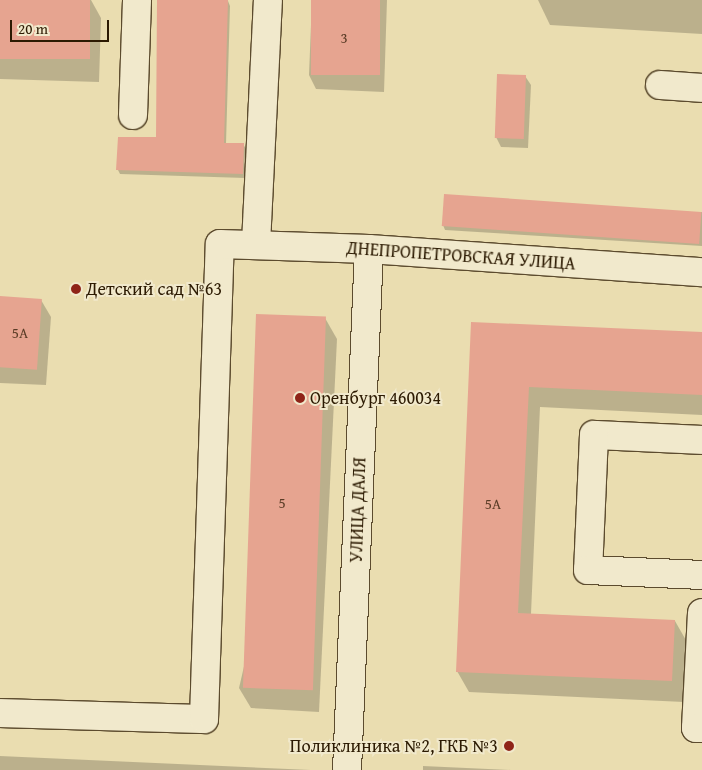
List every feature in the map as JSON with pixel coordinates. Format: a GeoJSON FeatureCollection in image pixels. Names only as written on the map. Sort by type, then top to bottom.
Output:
{"type":"FeatureCollection","features":[{"type":"Feature","properties":{"kind":"street"},"geometry":{"type":"LineString","coordinates":[[133,115],[137,0]]}},
{"type":"Feature","properties":{"kind":"street"},"geometry":{"type":"LineString","coordinates":[[256,244],[268,0]]}},
{"type":"Feature","properties":{"kind":"street"},"geometry":{"type":"LineString","coordinates":[[660,85],[702,88]]}},
{"type":"Feature","properties":{"kind":"street","name":"ДНЕПРОПЕТРОВСКАЯ УЛИЦА"},"geometry":{"type":"LineString","coordinates":[[0,713],[204,719],[220,244],[369,249],[702,272]]}},
{"type":"Feature","properties":{"kind":"street","name":"УЛИЦА ДАЛЯ"},"geometry":{"type":"LineString","coordinates":[[347,770],[369,249]]}},
{"type":"Feature","properties":{"kind":"street"},"geometry":{"type":"LineString","coordinates":[[702,440],[594,435],[588,570],[702,575]]}},
{"type":"Feature","properties":{"kind":"street"},"geometry":{"type":"LineString","coordinates":[[702,612],[696,728],[702,728]]}},
{"type":"Feature","properties":{"kind":"building"},"geometry":{"type":"Polygon","coordinates":[[[0,0],[90,0],[90,59],[0,59],[0,0]]]}},
{"type":"Feature","properties":{"kind":"building"},"geometry":{"type":"Polygon","coordinates":[[[157,0],[228,0],[224,143],[244,143],[243,174],[116,170],[118,137],[156,137],[157,0]]]}},
{"type":"Feature","properties":{"kind":"building"},"geometry":{"type":"Polygon","coordinates":[[[311,0],[380,0],[380,75],[311,75],[311,0]]]}},
{"type":"Feature","properties":{"kind":"building"},"geometry":{"type":"Polygon","coordinates":[[[497,74],[526,75],[524,139],[495,138],[497,74]]]}},
{"type":"Feature","properties":{"kind":"building"},"geometry":{"type":"Polygon","coordinates":[[[444,194],[701,212],[699,244],[442,226],[444,194]]]}},
{"type":"Feature","properties":{"kind":"building"},"geometry":{"type":"Polygon","coordinates":[[[0,296],[42,299],[37,370],[0,367],[0,296]]]}},
{"type":"Feature","properties":{"kind":"building"},"geometry":{"type":"Polygon","coordinates":[[[256,314],[326,316],[313,690],[243,688],[256,314]]]}},
{"type":"Feature","properties":{"kind":"building"},"geometry":{"type":"Polygon","coordinates":[[[471,322],[702,332],[702,395],[529,387],[518,613],[675,620],[672,681],[456,672],[471,322]]]}},
{"type":"Feature","properties":{"kind":"place","name":"Детский сад №63"},"geometry":{"type":"Point","coordinates":[76,289]}},
{"type":"Feature","properties":{"kind":"place","name":"Оренбург 460034"},"geometry":{"type":"Point","coordinates":[300,398]}},
{"type":"Feature","properties":{"kind":"place","name":"Поликлиника №2, ГКБ №3"},"geometry":{"type":"Point","coordinates":[509,746]}}]}
